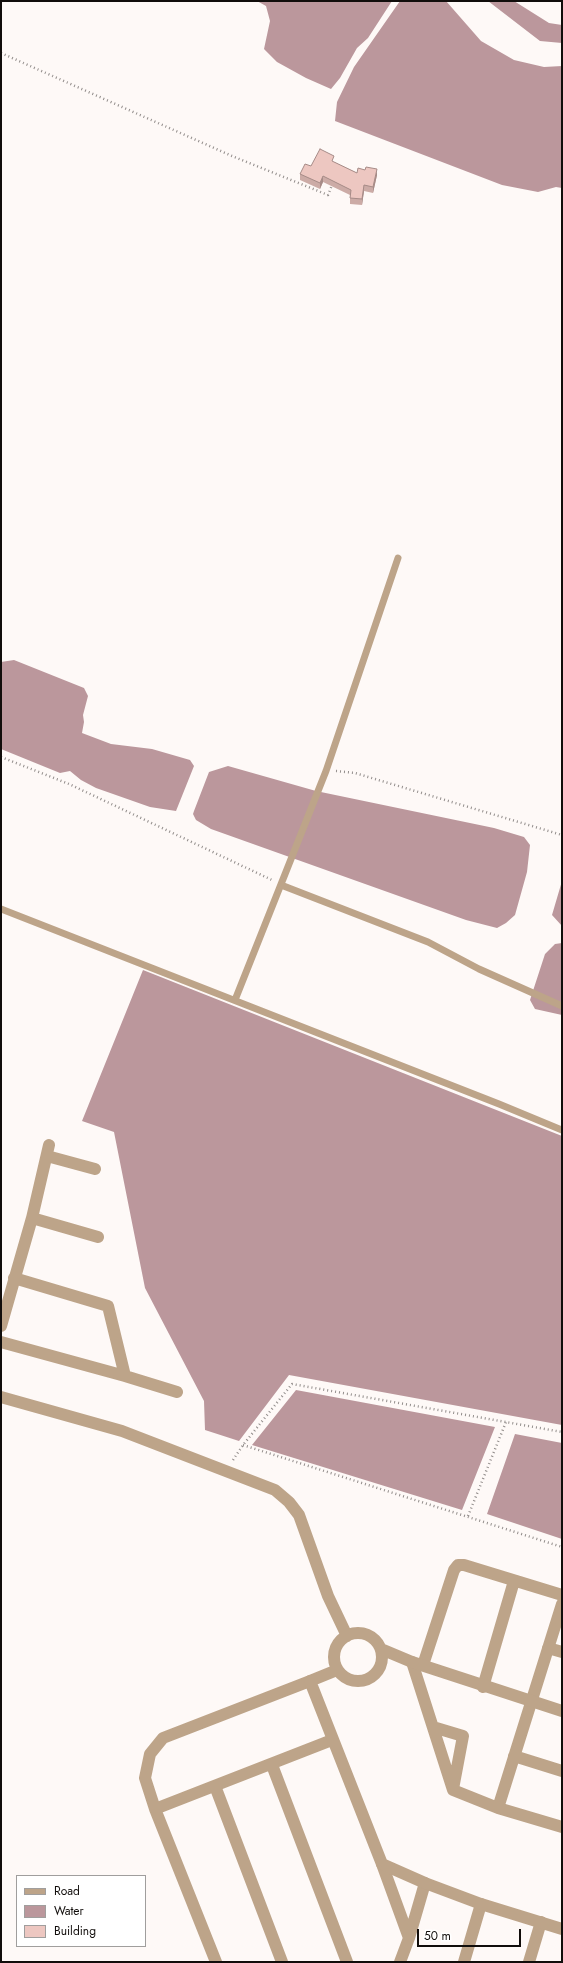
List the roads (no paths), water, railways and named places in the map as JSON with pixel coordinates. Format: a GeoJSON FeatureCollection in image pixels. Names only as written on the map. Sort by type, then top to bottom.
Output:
{"type":"FeatureCollection","features":[{"type":"Feature","properties":{"kind":"street"},"geometry":{"type":"LineString","coordinates":[[1,1326],[3,1309],[32,1218],[48,1150],[95,1169]]}},
{"type":"Feature","properties":{"kind":"street"},"geometry":{"type":"LineString","coordinates":[[32,1218],[98,1237]]}},
{"type":"Feature","properties":{"kind":"street"},"geometry":{"type":"LineString","coordinates":[[14,1278],[108,1306],[125,1376]]}},
{"type":"Feature","properties":{"kind":"street"},"geometry":{"type":"LineString","coordinates":[[1,1342],[177,1392]]}},
{"type":"Feature","properties":{"kind":"street"},"geometry":{"type":"LineString","coordinates":[[1,1397],[122,1431],[275,1490],[299,1515],[328,1596],[347,1636]]}},
{"type":"Feature","properties":{"kind":"street"},"geometry":{"type":"LineString","coordinates":[[453,1790],[433,1727],[417,1664],[454,1570],[458,1565],[464,1565],[562,1595]]}},
{"type":"Feature","properties":{"kind":"street"},"geometry":{"type":"LineString","coordinates":[[483,1687],[514,1581]]}},
{"type":"Feature","properties":{"kind":"street"},"geometry":{"type":"LineString","coordinates":[[498,1808],[562,1604]]}},
{"type":"Feature","properties":{"kind":"street"},"geometry":{"type":"LineString","coordinates":[[362,1633],[370,1636],[376,1641],[381,1649],[381,1664],[377,1671],[364,1680],[349,1680],[337,1670],[334,1655],[336,1647],[347,1636],[362,1633]]}},
{"type":"Feature","properties":{"kind":"street"},"geometry":{"type":"LineString","coordinates":[[548,1648],[562,1652]]}},
{"type":"Feature","properties":{"kind":"street"},"geometry":{"type":"LineString","coordinates":[[381,1649],[417,1664],[483,1687],[562,1711]]}},
{"type":"Feature","properties":{"kind":"street"},"geometry":{"type":"LineString","coordinates":[[216,1962],[155,1809],[145,1778],[150,1754],[163,1738],[310,1682],[337,1670]]}},
{"type":"Feature","properties":{"kind":"street"},"geometry":{"type":"LineString","coordinates":[[310,1682],[382,1864],[409,1938]]}},
{"type":"Feature","properties":{"kind":"street"},"geometry":{"type":"LineString","coordinates":[[433,1727],[463,1736],[453,1790]]}},
{"type":"Feature","properties":{"kind":"street"},"geometry":{"type":"LineString","coordinates":[[155,1809],[272,1765],[332,1740]]}},
{"type":"Feature","properties":{"kind":"street"},"geometry":{"type":"LineString","coordinates":[[514,1756],[562,1771]]}},
{"type":"Feature","properties":{"kind":"street"},"geometry":{"type":"LineString","coordinates":[[272,1765],[347,1962]]}},
{"type":"Feature","properties":{"kind":"street"},"geometry":{"type":"LineString","coordinates":[[215,1786],[282,1962]]}},
{"type":"Feature","properties":{"kind":"street"},"geometry":{"type":"LineString","coordinates":[[453,1790],[498,1808],[562,1827]]}},
{"type":"Feature","properties":{"kind":"street"},"geometry":{"type":"LineString","coordinates":[[382,1864],[425,1883],[481,1904],[562,1929]]}},
{"type":"Feature","properties":{"kind":"street"},"geometry":{"type":"LineString","coordinates":[[400,1962],[409,1938],[425,1883]]}},
{"type":"Feature","properties":{"kind":"street"},"geometry":{"type":"LineString","coordinates":[[464,1962],[481,1904]]}},
{"type":"Feature","properties":{"kind":"street"},"geometry":{"type":"LineString","coordinates":[[529,1962],[542,1922]]}},
{"type":"Feature","properties":{"kind":"lane"},"geometry":{"type":"LineString","coordinates":[[234,1000],[326,771],[398,558]]}},
{"type":"Feature","properties":{"kind":"lane"},"geometry":{"type":"LineString","coordinates":[[281,885],[428,942],[479,969],[562,1006]]}},
{"type":"Feature","properties":{"kind":"lane"},"geometry":{"type":"LineString","coordinates":[[1,909],[562,1130]]}},
{"type":"Feature","properties":{"kind":"water"},"geometry":{"type":"Polygon","coordinates":[[[257,1],[392,1],[368,38],[357,48],[340,78],[331,89],[306,78],[277,62],[264,49],[270,21],[266,6],[257,1]]]}},
{"type":"Feature","properties":{"kind":"water"},"geometry":{"type":"Polygon","coordinates":[[[400,1],[446,1],[481,41],[514,60],[544,67],[562,66],[562,188],[556,187],[538,192],[502,185],[335,121],[337,102],[354,67],[400,1]]]}},
{"type":"Feature","properties":{"kind":"water"},"geometry":{"type":"Polygon","coordinates":[[[488,1],[514,1],[549,23],[562,25],[562,43],[540,41],[488,1]]]}},
{"type":"Feature","properties":{"kind":"water"},"geometry":{"type":"Polygon","coordinates":[[[14,660],[84,688],[88,696],[83,715],[84,722],[82,733],[111,744],[152,749],[190,760],[194,766],[176,811],[150,807],[96,788],[81,780],[70,771],[60,773],[1,749],[1,662],[14,660]]]}},
{"type":"Feature","properties":{"kind":"water"},"geometry":{"type":"Polygon","coordinates":[[[228,766],[316,791],[494,828],[524,837],[530,845],[527,872],[515,915],[506,923],[497,928],[466,920],[211,829],[196,820],[193,814],[209,772],[228,766]]]}},
{"type":"Feature","properties":{"kind":"water"},"geometry":{"type":"Polygon","coordinates":[[[562,881],[562,926],[552,915],[562,881]]]}},
{"type":"Feature","properties":{"kind":"water"},"geometry":{"type":"Polygon","coordinates":[[[562,943],[562,1015],[535,1009],[530,1000],[545,954],[555,944],[562,943]]]}},
{"type":"Feature","properties":{"kind":"water"},"geometry":{"type":"Polygon","coordinates":[[[143,970],[562,1136],[562,1425],[289,1375],[239,1441],[205,1430],[204,1401],[145,1288],[114,1132],[82,1121],[143,970]]]}},
{"type":"Feature","properties":{"kind":"water"},"geometry":{"type":"Polygon","coordinates":[[[296,1390],[495,1427],[462,1510],[252,1445],[296,1390]]]}},
{"type":"Feature","properties":{"kind":"water"},"geometry":{"type":"Polygon","coordinates":[[[515,1434],[562,1443],[562,1539],[487,1514],[515,1434]]]}}]}
